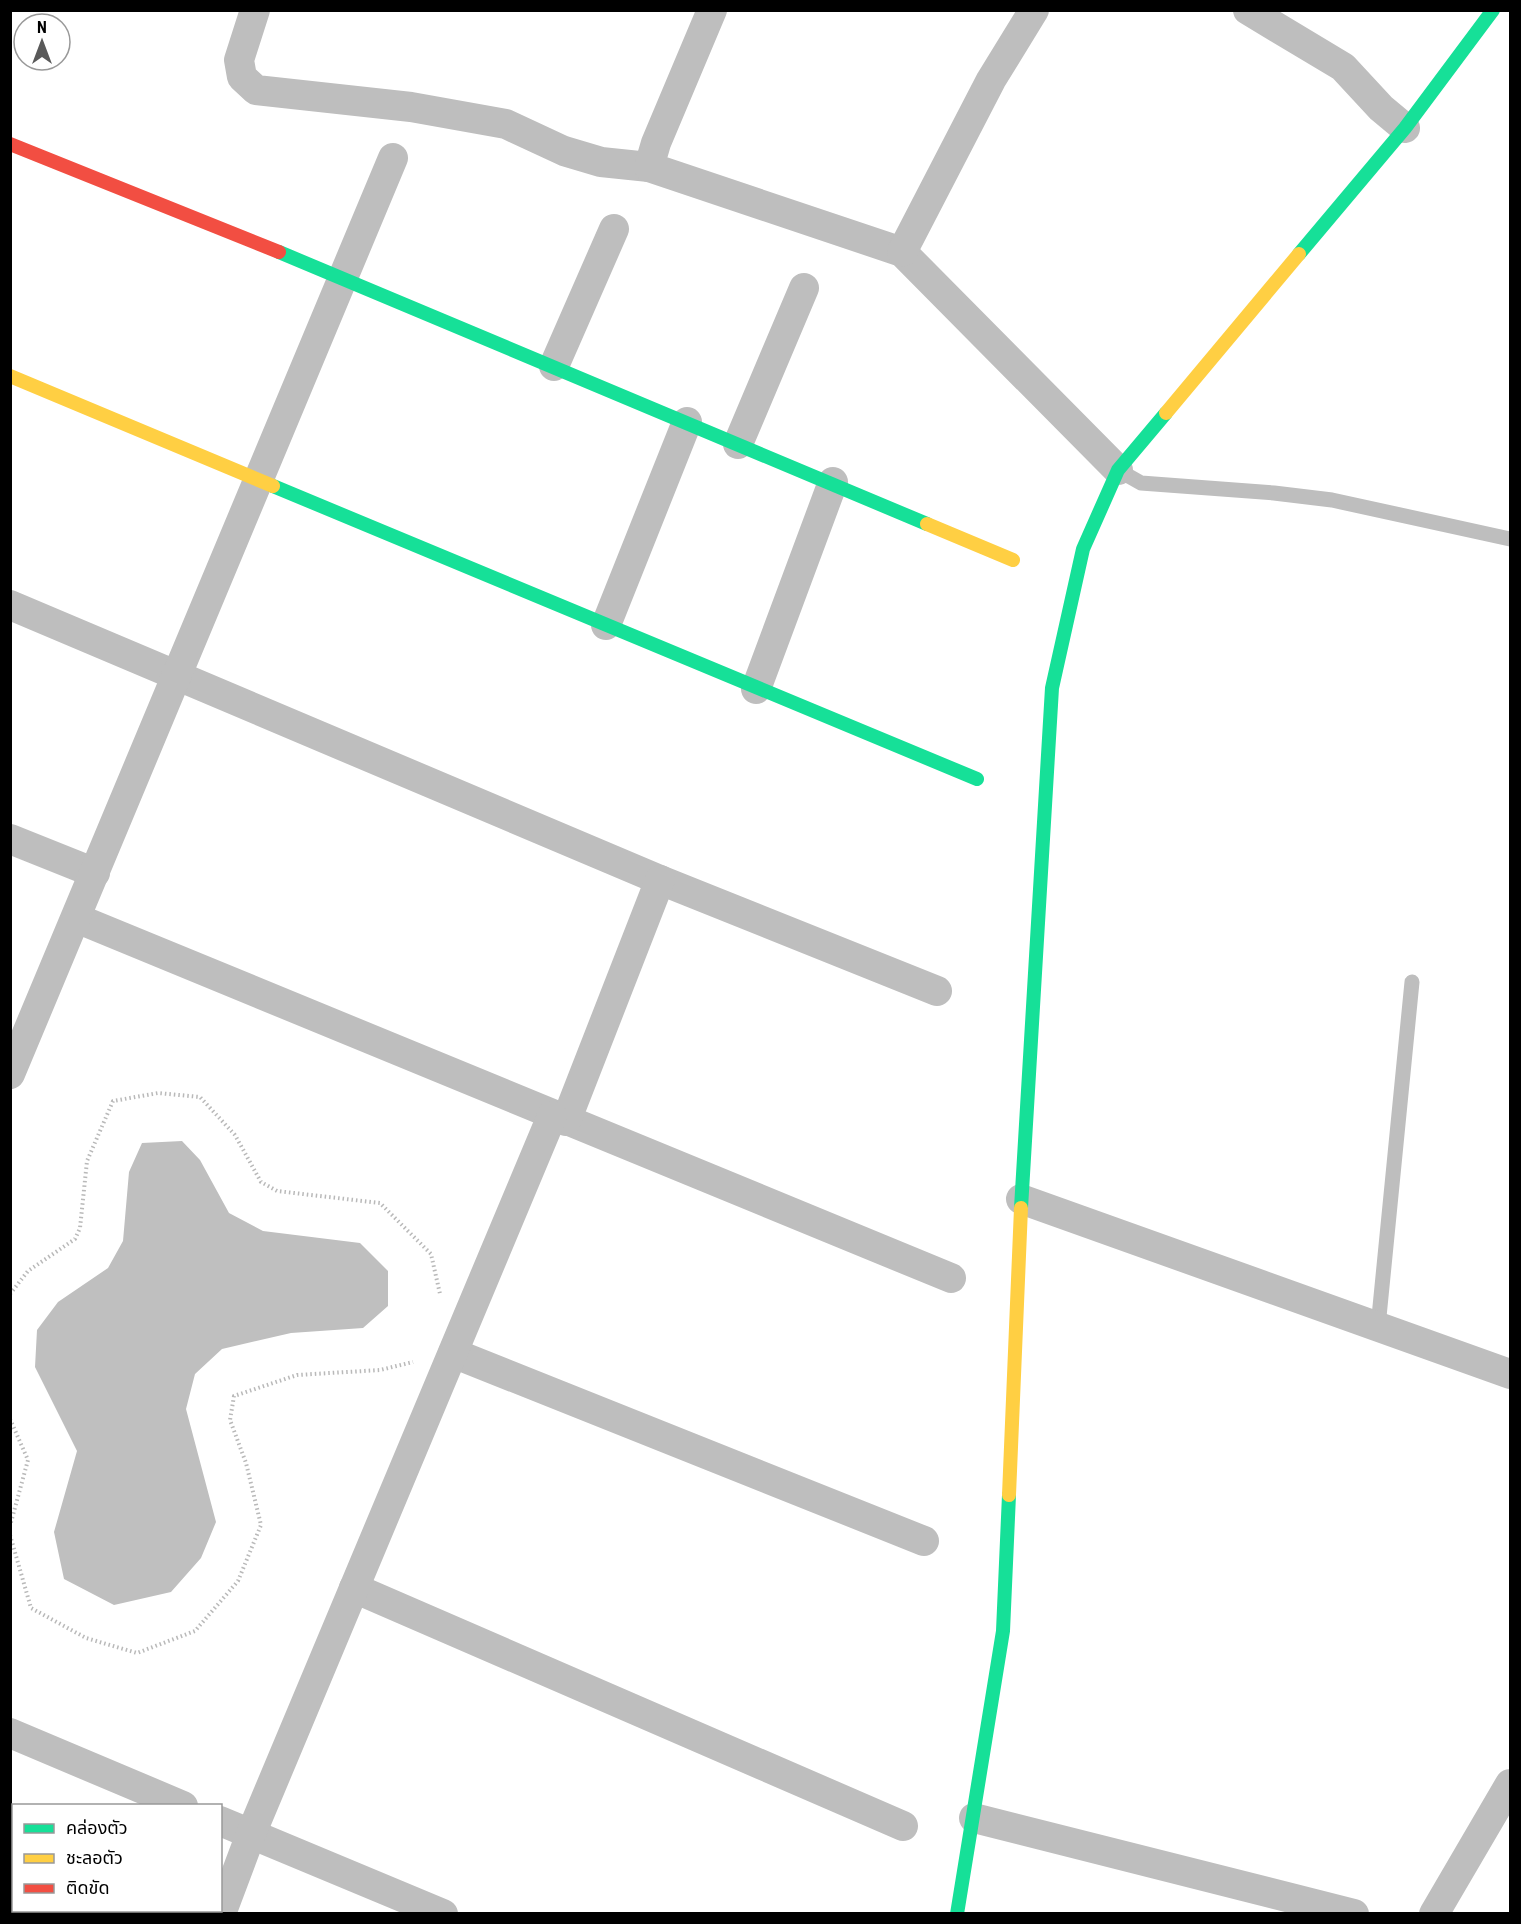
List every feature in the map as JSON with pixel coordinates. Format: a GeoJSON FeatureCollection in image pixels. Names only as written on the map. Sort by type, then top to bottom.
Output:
{"type":"FeatureCollection","features":[{"type":"Feature","properties":{"kind":"street"},"geometry":{"type":"LineString","coordinates":[[255,10],[238,60],[242,77],[256,90],[411,107],[506,124],[564,151],[601,162],[649,167],[902,252],[1118,470]]}},
{"type":"Feature","properties":{"kind":"street"},"geometry":{"type":"LineString","coordinates":[[649,167],[656,143],[712,10]]}},
{"type":"Feature","properties":{"kind":"street"},"geometry":{"type":"LineString","coordinates":[[902,252],[991,80],[1034,10]]}},
{"type":"Feature","properties":{"kind":"street"},"geometry":{"type":"LineString","coordinates":[[1248,10],[1343,67],[1381,108],[1405,128]]}},
{"type":"Feature","properties":{"kind":"street"},"geometry":{"type":"LineString","coordinates":[[957,1914],[1003,1630],[1021,1199],[1052,688],[1083,549],[1118,470],[1405,128],[1493,10]]}},
{"type":"Feature","properties":{"kind":"street"},"geometry":{"type":"LineString","coordinates":[[10,144],[345,278],[833,482],[1013,560]]}},
{"type":"Feature","properties":{"kind":"street"},"geometry":{"type":"LineString","coordinates":[[10,1074],[345,278],[393,158]]}},
{"type":"Feature","properties":{"kind":"street"},"geometry":{"type":"LineString","coordinates":[[554,366],[614,229]]}},
{"type":"Feature","properties":{"kind":"street"},"geometry":{"type":"LineString","coordinates":[[738,444],[804,288]]}},
{"type":"Feature","properties":{"kind":"street"},"geometry":{"type":"LineString","coordinates":[[10,376],[756,689],[977,779]]}},
{"type":"Feature","properties":{"kind":"street"},"geometry":{"type":"LineString","coordinates":[[606,625],[687,422]]}},
{"type":"Feature","properties":{"kind":"street"},"geometry":{"type":"LineString","coordinates":[[756,689],[833,482]]}},
{"type":"Feature","properties":{"kind":"street"},"geometry":{"type":"LineString","coordinates":[[10,606],[660,880],[937,991]]}},
{"type":"Feature","properties":{"kind":"street"},"geometry":{"type":"LineString","coordinates":[[10,839],[94,873]]}},
{"type":"Feature","properties":{"kind":"street"},"geometry":{"type":"LineString","coordinates":[[222,1911],[251,1834],[453,1353],[559,1119],[660,880]]}},
{"type":"Feature","properties":{"kind":"street"},"geometry":{"type":"LineString","coordinates":[[76,918],[559,1119],[951,1278]]}},
{"type":"Feature","properties":{"kind":"street"},"geometry":{"type":"LineString","coordinates":[[1021,1199],[1510,1374]]}},
{"type":"Feature","properties":{"kind":"street"},"geometry":{"type":"LineString","coordinates":[[453,1353],[924,1541]]}},
{"type":"Feature","properties":{"kind":"street"},"geometry":{"type":"LineString","coordinates":[[354,1588],[903,1826]]}},
{"type":"Feature","properties":{"kind":"street"},"geometry":{"type":"LineString","coordinates":[[10,1733],[178,1804]]}},
{"type":"Feature","properties":{"kind":"street"},"geometry":{"type":"LineString","coordinates":[[1434,1914],[1510,1784]]}},
{"type":"Feature","properties":{"kind":"street"},"geometry":{"type":"LineString","coordinates":[[974,1818],[1354,1914]]}},
{"type":"Feature","properties":{"kind":"street"},"geometry":{"type":"LineString","coordinates":[[222,1822],[443,1914]]}},
{"type":"Feature","properties":{"kind":"lane"},"geometry":{"type":"LineString","coordinates":[[1118,470],[1141,483],[1274,493],[1332,500],[1510,539]]}},
{"type":"Feature","properties":{"kind":"lane"},"geometry":{"type":"LineString","coordinates":[[1378,1327],[1412,982]]}},
{"type":"Feature","properties":{"kind":"path"},"geometry":{"type":"LineString","coordinates":[[10,1294],[28,1271],[75,1239],[80,1228],[87,1161],[113,1101],[158,1093],[200,1097],[235,1135],[261,1182],[277,1191],[380,1203],[431,1254],[441,1298]]}},
{"type":"Feature","properties":{"kind":"path"},"geometry":{"type":"LineString","coordinates":[[10,1535],[31,1608],[86,1638],[137,1653],[195,1630],[238,1581],[261,1525],[246,1463],[230,1420],[234,1396],[297,1375],[380,1370],[453,1353]]}},
{"type":"Feature","properties":{"kind":"path"},"geometry":{"type":"LineString","coordinates":[[10,1419],[28,1460],[10,1526]]}},
{"type":"Feature","properties":{"kind":"shaded area"},"geometry":{"type":"Polygon","coordinates":[[[182,1141],[200,1160],[229,1213],[263,1231],[360,1243],[388,1271],[388,1306],[363,1328],[291,1333],[222,1349],[195,1374],[186,1409],[216,1522],[201,1558],[171,1592],[114,1605],[64,1579],[54,1532],[77,1451],[35,1367],[37,1330],[58,1302],[108,1268],[123,1241],[129,1172],[142,1143],[182,1141]]]}},
{"type":"Feature","properties":{"kind":"traffic: fast"},"geometry":{"type":"LineString","coordinates":[[1299,254],[1405,128],[1493,10]]}},
{"type":"Feature","properties":{"kind":"traffic: fast"},"geometry":{"type":"LineString","coordinates":[[279,252],[927,524]]}},
{"type":"Feature","properties":{"kind":"traffic: fast"},"geometry":{"type":"LineString","coordinates":[[1021,1208],[1052,688],[1083,549],[1118,470],[1166,413]]}},
{"type":"Feature","properties":{"kind":"traffic: fast"},"geometry":{"type":"LineString","coordinates":[[273,486],[977,779]]}},
{"type":"Feature","properties":{"kind":"traffic: fast"},"geometry":{"type":"LineString","coordinates":[[957,1914],[1003,1631],[1009,1495]]}},
{"type":"Feature","properties":{"kind":"traffic: slow"},"geometry":{"type":"LineString","coordinates":[[1166,413],[1299,254]]}},
{"type":"Feature","properties":{"kind":"traffic: slow"},"geometry":{"type":"LineString","coordinates":[[10,376],[273,486]]}},
{"type":"Feature","properties":{"kind":"traffic: slow"},"geometry":{"type":"LineString","coordinates":[[927,524],[1013,560]]}},
{"type":"Feature","properties":{"kind":"traffic: slow"},"geometry":{"type":"LineString","coordinates":[[1009,1495],[1021,1208]]}},
{"type":"Feature","properties":{"kind":"traffic: jam"},"geometry":{"type":"LineString","coordinates":[[10,144],[279,252]]}}]}
